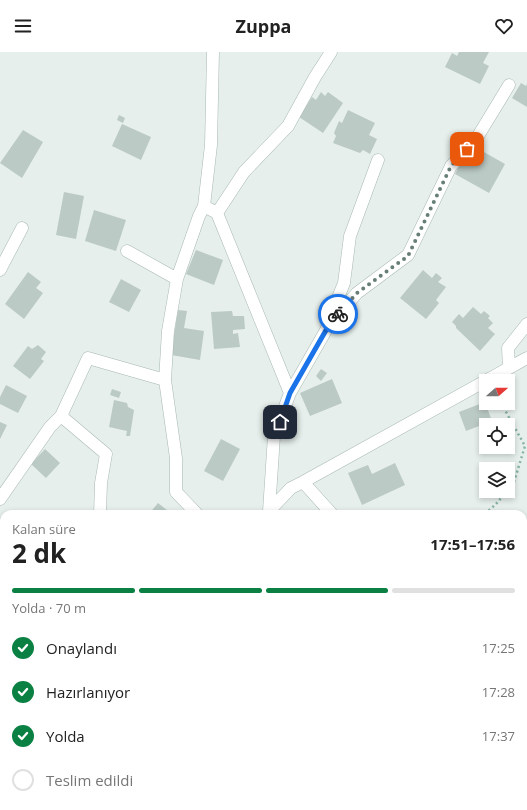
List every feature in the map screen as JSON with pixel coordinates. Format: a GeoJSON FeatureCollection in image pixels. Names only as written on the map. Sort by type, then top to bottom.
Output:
{"type":"FeatureCollection","features":[{"type":"Feature","properties":{"kind":"street"},"geometry":{"type":"LineString","coordinates":[[193,510],[176,492],[176,458],[165,380],[168,331],[177,279],[199,216],[204,206],[211,145],[213,52]]}},
{"type":"Feature","properties":{"kind":"street"},"geometry":{"type":"LineString","coordinates":[[217,213],[244,172],[288,126],[314,77],[331,52]]}},
{"type":"Feature","properties":{"kind":"street"},"geometry":{"type":"LineString","coordinates":[[268,510],[274,436],[290,393],[329,325],[357,293],[408,256],[451,166],[475,141],[509,85]]}},
{"type":"Feature","properties":{"kind":"street"},"geometry":{"type":"LineString","coordinates":[[329,325],[333,310],[344,283],[350,236],[378,160]]}},
{"type":"Feature","properties":{"kind":"street"},"geometry":{"type":"LineString","coordinates":[[204,206],[217,213],[290,393]]}},
{"type":"Feature","properties":{"kind":"street"},"geometry":{"type":"LineString","coordinates":[[0,270],[22,228]]}},
{"type":"Feature","properties":{"kind":"street"},"geometry":{"type":"LineString","coordinates":[[127,251],[177,279]]}},
{"type":"Feature","properties":{"kind":"street"},"geometry":{"type":"LineString","coordinates":[[509,368],[508,348],[527,324]]}},
{"type":"Feature","properties":{"kind":"street"},"geometry":{"type":"LineString","coordinates":[[0,499],[50,427],[61,416],[88,358],[165,380]]}},
{"type":"Feature","properties":{"kind":"street"},"geometry":{"type":"LineString","coordinates":[[270,510],[291,488],[527,358]]}},
{"type":"Feature","properties":{"kind":"street"},"geometry":{"type":"LineString","coordinates":[[61,416],[106,454],[101,483],[100,510]]}},
{"type":"Feature","properties":{"kind":"street"},"geometry":{"type":"LineString","coordinates":[[303,482],[328,510]]}},
{"type":"Feature","properties":{"kind":"path"},"geometry":{"type":"LineString","coordinates":[[505,410],[525,446],[515,479]]}},
{"type":"Feature","properties":{"kind":"path"},"geometry":{"type":"LineString","coordinates":[[489,510],[501,498]]}},
{"type":"Feature","properties":{"kind":"building"},"geometry":{"type":"Polygon","coordinates":[[[459,52],[489,52],[483,63],[489,66],[480,84],[445,67],[452,53],[457,56],[459,52]]]}},
{"type":"Feature","properties":{"kind":"building"},"geometry":{"type":"Polygon","coordinates":[[[521,83],[526,86],[527,84],[527,107],[512,98],[521,83]]]}},
{"type":"Feature","properties":{"kind":"building"},"geometry":{"type":"Polygon","coordinates":[[[321,92],[325,96],[328,92],[343,103],[323,133],[299,117],[312,97],[316,100],[321,92]]]}},
{"type":"Feature","properties":{"kind":"building"},"geometry":{"type":"Polygon","coordinates":[[[348,110],[375,123],[369,135],[377,139],[370,154],[363,150],[360,153],[333,143],[336,136],[334,133],[339,121],[342,123],[348,110]]]}},
{"type":"Feature","properties":{"kind":"building"},"geometry":{"type":"Polygon","coordinates":[[[119,115],[125,118],[123,123],[117,120],[119,115]]]}},
{"type":"Feature","properties":{"kind":"building"},"geometry":{"type":"Polygon","coordinates":[[[122,124],[151,137],[141,160],[112,146],[122,124]]]}},
{"type":"Feature","properties":{"kind":"building"},"geometry":{"type":"Polygon","coordinates":[[[23,130],[43,142],[22,178],[0,163],[23,130]]]}},
{"type":"Feature","properties":{"kind":"building"},"geometry":{"type":"Polygon","coordinates":[[[475,147],[505,164],[489,193],[455,174],[464,157],[468,160],[475,147]]]}},
{"type":"Feature","properties":{"kind":"building"},"geometry":{"type":"Polygon","coordinates":[[[64,192],[84,196],[76,239],[56,235],[64,192]]]}},
{"type":"Feature","properties":{"kind":"building"},"geometry":{"type":"Polygon","coordinates":[[[94,210],[126,220],[116,251],[85,241],[94,210]]]}},
{"type":"Feature","properties":{"kind":"building"},"geometry":{"type":"Polygon","coordinates":[[[196,250],[223,260],[214,285],[186,274],[196,250]]]}},
{"type":"Feature","properties":{"kind":"building"},"geometry":{"type":"Polygon","coordinates":[[[423,270],[432,278],[436,273],[442,278],[438,282],[446,287],[436,300],[439,303],[426,319],[400,298],[423,270]]]}},
{"type":"Feature","properties":{"kind":"building"},"geometry":{"type":"Polygon","coordinates":[[[28,272],[41,282],[36,288],[43,293],[24,319],[5,304],[28,272]]]}},
{"type":"Feature","properties":{"kind":"building"},"geometry":{"type":"Polygon","coordinates":[[[121,279],[141,290],[129,312],[109,302],[121,279]]]}},
{"type":"Feature","properties":{"kind":"building"},"geometry":{"type":"Polygon","coordinates":[[[473,307],[481,314],[484,311],[490,316],[488,318],[493,323],[488,328],[495,334],[480,351],[456,328],[452,322],[459,314],[463,318],[473,307]]]}},
{"type":"Feature","properties":{"kind":"building"},"geometry":{"type":"Polygon","coordinates":[[[178,310],[187,311],[184,328],[204,331],[200,360],[171,355],[178,310]]]}},
{"type":"Feature","properties":{"kind":"building"},"geometry":{"type":"Polygon","coordinates":[[[232,311],[233,316],[244,316],[245,329],[233,330],[233,334],[238,333],[240,347],[214,349],[211,312],[232,311]]]}},
{"type":"Feature","properties":{"kind":"building"},"geometry":{"type":"Polygon","coordinates":[[[38,345],[46,352],[41,359],[44,361],[30,379],[13,366],[28,346],[32,349],[38,345]]]}},
{"type":"Feature","properties":{"kind":"building"},"geometry":{"type":"Polygon","coordinates":[[[321,369],[327,373],[321,381],[316,376],[321,369]]]}},
{"type":"Feature","properties":{"kind":"building"},"geometry":{"type":"Polygon","coordinates":[[[332,379],[342,403],[310,416],[300,393],[332,379]]]}},
{"type":"Feature","properties":{"kind":"building"},"geometry":{"type":"Polygon","coordinates":[[[6,385],[27,396],[18,413],[0,404],[0,397],[6,385]]]}},
{"type":"Feature","properties":{"kind":"building"},"geometry":{"type":"Polygon","coordinates":[[[112,389],[121,392],[119,398],[110,395],[112,389]]]}},
{"type":"Feature","properties":{"kind":"building"},"geometry":{"type":"Polygon","coordinates":[[[114,400],[127,403],[128,407],[134,410],[130,436],[126,436],[127,431],[109,427],[114,400]]]}},
{"type":"Feature","properties":{"kind":"building"},"geometry":{"type":"Polygon","coordinates":[[[479,404],[479,410],[488,410],[491,418],[479,418],[479,426],[466,431],[459,412],[479,404]]]}},
{"type":"Feature","properties":{"kind":"building"},"geometry":{"type":"Polygon","coordinates":[[[0,422],[7,425],[0,439],[0,422]]]}},
{"type":"Feature","properties":{"kind":"building"},"geometry":{"type":"Polygon","coordinates":[[[221,439],[240,449],[223,481],[204,471],[221,439]]]}},
{"type":"Feature","properties":{"kind":"building"},"geometry":{"type":"Polygon","coordinates":[[[45,449],[60,463],[46,478],[31,464],[45,449]]]}},
{"type":"Feature","properties":{"kind":"building"},"geometry":{"type":"Polygon","coordinates":[[[395,463],[405,485],[362,505],[348,473],[368,465],[372,474],[395,463]]]}},
{"type":"Feature","properties":{"kind":"building"},"geometry":{"type":"Polygon","coordinates":[[[158,503],[167,510],[152,510],[158,503]]]}},
{"type":"Feature","properties":{"kind":"way so far"},"geometry":{"type":"LineString","coordinates":[[338,314],[357,293],[408,256],[451,166],[467,149]]}},
{"type":"Feature","properties":{"kind":"route"},"geometry":{"type":"LineString","coordinates":[[280,422],[290,393],[329,325],[338,314]]}}]}
